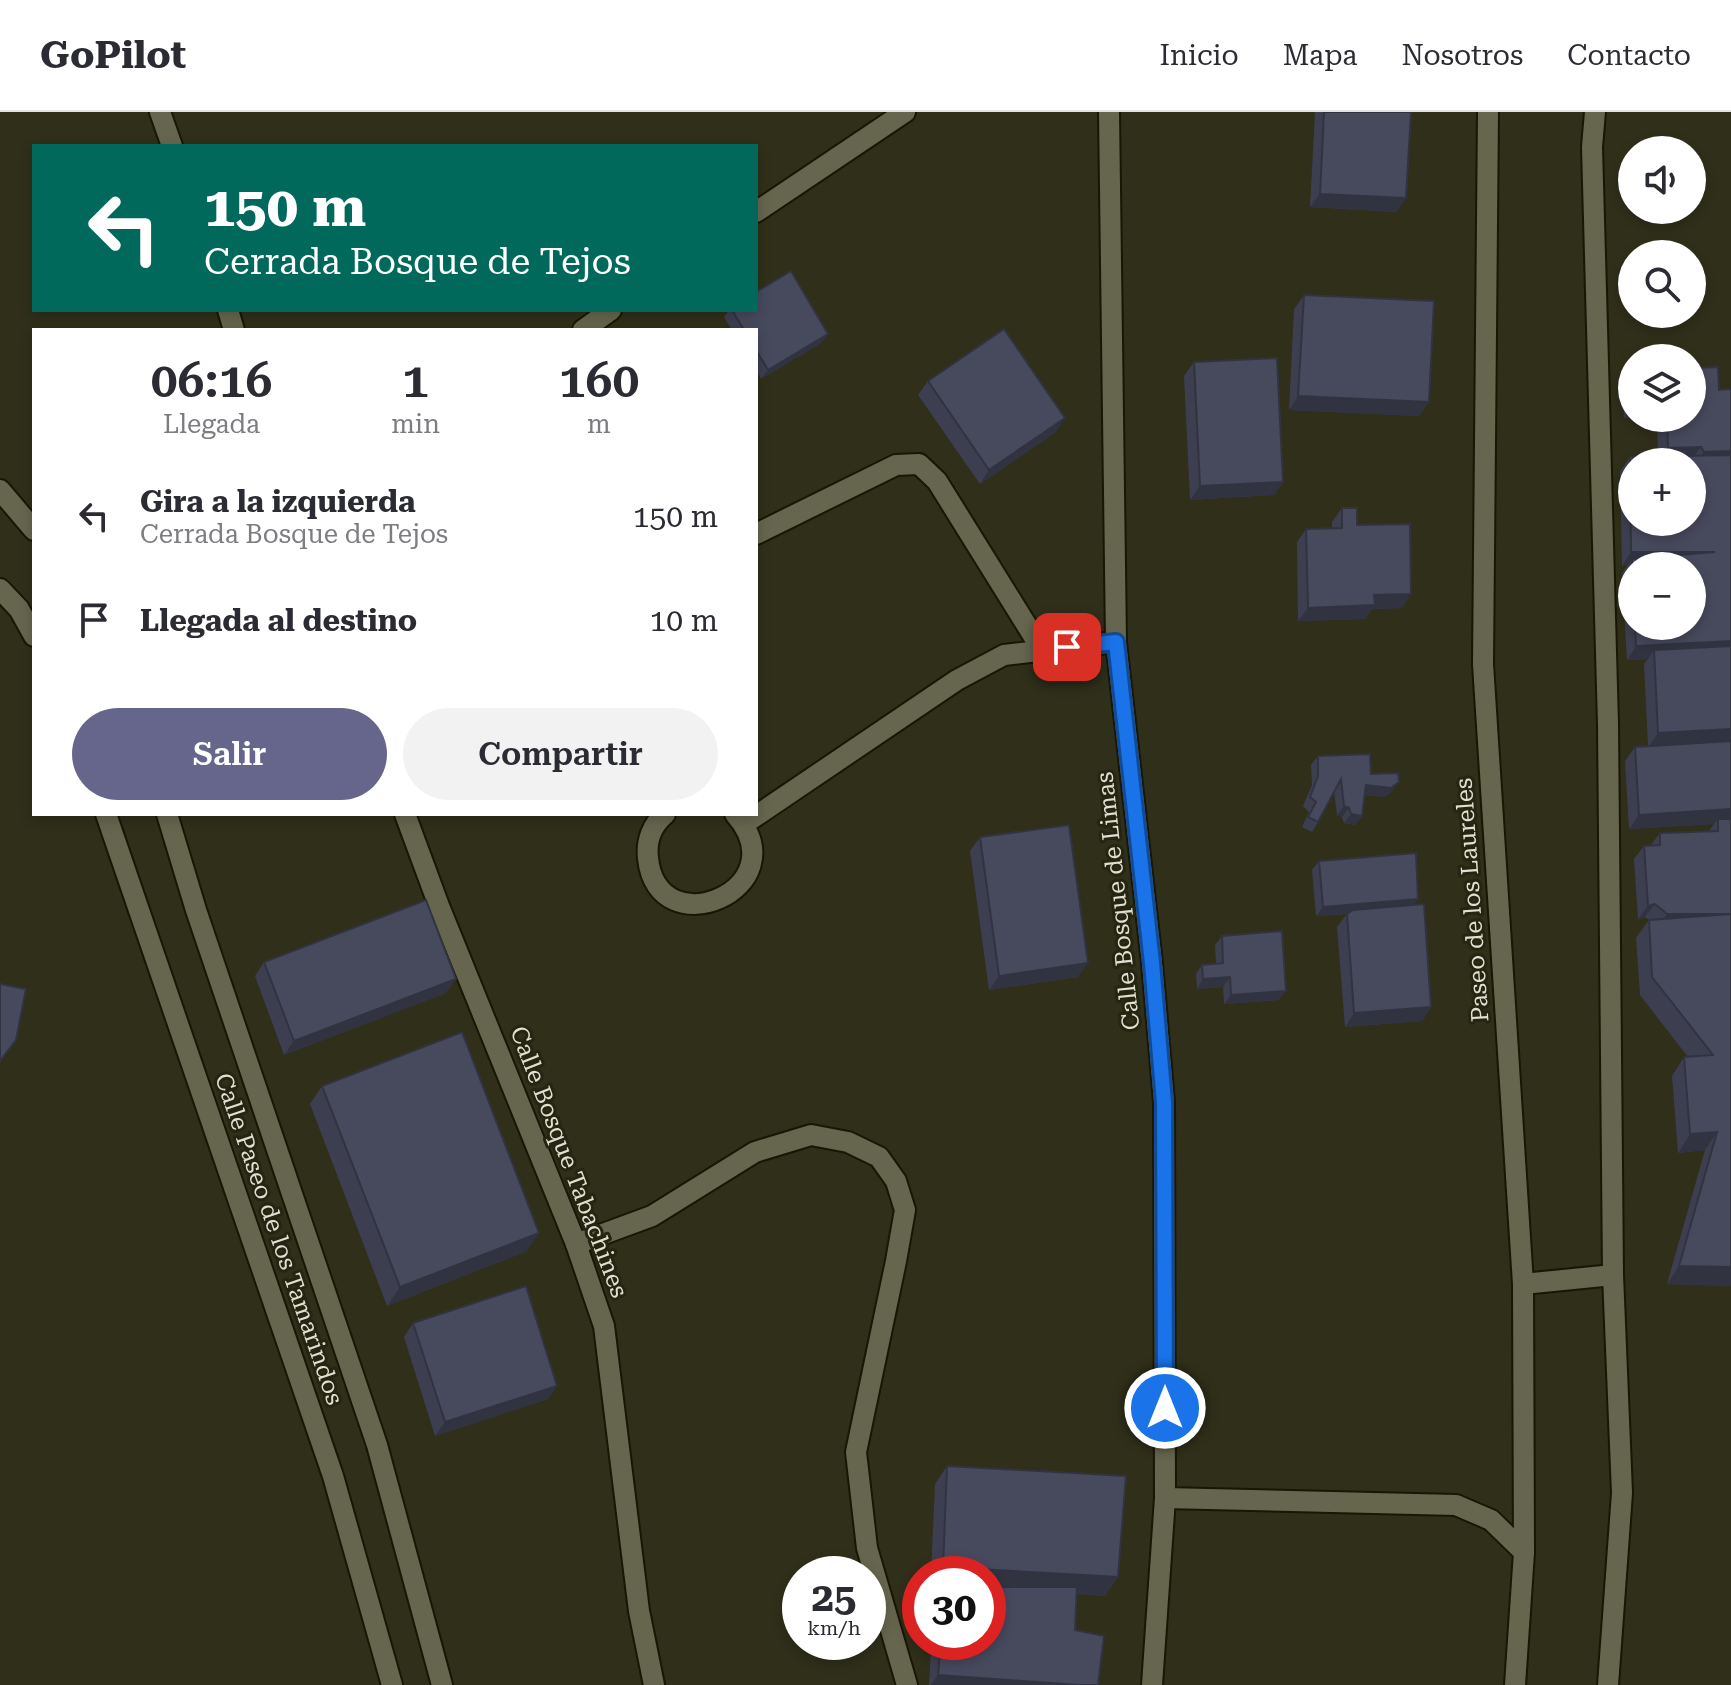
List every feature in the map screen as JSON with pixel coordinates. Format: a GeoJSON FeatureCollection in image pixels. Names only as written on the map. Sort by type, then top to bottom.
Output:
{"type":"FeatureCollection","features":[{"type":"Feature","properties":{"kind":"street"},"geometry":{"type":"LineString","coordinates":[[160,112],[171,144]]}},
{"type":"Feature","properties":{"kind":"street"},"geometry":{"type":"LineString","coordinates":[[758,211],[905,112]]}},
{"type":"Feature","properties":{"kind":"street","name":"Calle Bosque de Limas"},"geometry":{"type":"LineString","coordinates":[[1109,112],[1116,642],[1164,1102],[1165,1498],[1152,1685]]}},
{"type":"Feature","properties":{"kind":"street","name":"Paseo de los Laureles"},"geometry":{"type":"LineString","coordinates":[[1488,112],[1483,664],[1523,1284],[1524,1552],[1515,1685]]}},
{"type":"Feature","properties":{"kind":"street"},"geometry":{"type":"LineString","coordinates":[[1595,112],[1592,147],[1608,724],[1613,1275],[1622,1493],[1608,1685]]}},
{"type":"Feature","properties":{"kind":"street"},"geometry":{"type":"LineString","coordinates":[[586,328],[608,312]]}},
{"type":"Feature","properties":{"kind":"street"},"geometry":{"type":"LineString","coordinates":[[758,533],[896,465],[919,464],[937,481],[1042,650]]}},
{"type":"Feature","properties":{"kind":"street"},"geometry":{"type":"LineString","coordinates":[[0,490],[32,528]]}},
{"type":"Feature","properties":{"kind":"street"},"geometry":{"type":"LineString","coordinates":[[0,589],[19,609],[32,632]]}},
{"type":"Feature","properties":{"kind":"street"},"geometry":{"type":"LineString","coordinates":[[758,807],[957,680],[1004,655],[1116,642]]}},
{"type":"Feature","properties":{"kind":"street","name":"Calle Paseo de los Tamarindos"},"geometry":{"type":"LineString","coordinates":[[107,816],[333,1476],[392,1685]]}},
{"type":"Feature","properties":{"kind":"street","name":"Calle Paseo de los Tamarindos"},"geometry":{"type":"LineString","coordinates":[[168,816],[196,910],[377,1445],[442,1685]]}},
{"type":"Feature","properties":{"kind":"street","name":"Calle Bosque Tabachines"},"geometry":{"type":"LineString","coordinates":[[406,816],[576,1244],[604,1326],[639,1611],[654,1685]]}},
{"type":"Feature","properties":{"kind":"street"},"geometry":{"type":"LineString","coordinates":[[663,816],[650,833],[648,866],[655,881],[666,893],[680,902],[696,905],[728,897],[748,871],[752,855],[750,839],[739,819]]}},
{"type":"Feature","properties":{"kind":"street"},"geometry":{"type":"LineString","coordinates":[[576,1244],[652,1216],[755,1152],[811,1135],[848,1142],[879,1157],[896,1181],[905,1210],[856,1452],[867,1548],[907,1685]]}},
{"type":"Feature","properties":{"kind":"street"},"geometry":{"type":"LineString","coordinates":[[1523,1284],[1613,1275]]}},
{"type":"Feature","properties":{"kind":"street"},"geometry":{"type":"LineString","coordinates":[[1165,1498],[1456,1505],[1491,1520],[1524,1552]]}},
{"type":"Feature","properties":{"kind":"building"},"geometry":{"type":"Polygon","coordinates":[[[1324,112],[1411,112],[1406,198],[1320,194],[1324,112]]]}},
{"type":"Feature","properties":{"kind":"building"},"geometry":{"type":"Polygon","coordinates":[[[791,271],[828,334],[768,370],[758,353],[758,328],[743,328],[733,312],[758,312],[758,291],[791,271]]]}},
{"type":"Feature","properties":{"kind":"building"},"geometry":{"type":"Polygon","coordinates":[[[1304,295],[1434,301],[1429,402],[1298,396],[1304,295]]]}},
{"type":"Feature","properties":{"kind":"building"},"geometry":{"type":"Polygon","coordinates":[[[1004,329],[1065,418],[989,470],[928,381],[1004,329]]]}},
{"type":"Feature","properties":{"kind":"building"},"geometry":{"type":"Polygon","coordinates":[[[1277,358],[1283,482],[1200,486],[1194,362],[1277,358]]]}},
{"type":"Feature","properties":{"kind":"building"},"geometry":{"type":"Polygon","coordinates":[[[1706,367],[1718,367],[1719,390],[1731,389],[1731,451],[1706,452],[1706,448],[1701,447],[1668,448],[1667,432],[1706,432],[1706,367]]]}},
{"type":"Feature","properties":{"kind":"building"},"geometry":{"type":"Polygon","coordinates":[[[1706,455],[1731,455],[1731,641],[1636,646],[1636,640],[1706,640],[1706,553],[1715,552],[1631,552],[1631,536],[1706,536],[1706,455]]]}},
{"type":"Feature","properties":{"kind":"building"},"geometry":{"type":"Polygon","coordinates":[[[1342,508],[1357,508],[1357,525],[1410,524],[1411,594],[1374,595],[1375,605],[1308,608],[1306,529],[1342,528],[1342,508]]]}},
{"type":"Feature","properties":{"kind":"building"},"geometry":{"type":"Polygon","coordinates":[[[1731,646],[1731,729],[1658,733],[1654,650],[1731,646]]]}},
{"type":"Feature","properties":{"kind":"building"},"geometry":{"type":"Polygon","coordinates":[[[1731,741],[1731,809],[1639,815],[1635,747],[1731,741]]]}},
{"type":"Feature","properties":{"kind":"building"},"geometry":{"type":"Polygon","coordinates":[[[1370,754],[1371,774],[1398,773],[1399,782],[1391,788],[1366,785],[1362,816],[1351,814],[1349,808],[1344,806],[1341,779],[1318,822],[1308,817],[1316,802],[1310,797],[1318,776],[1318,756],[1370,754]]]}},
{"type":"Feature","properties":{"kind":"building"},"geometry":{"type":"Polygon","coordinates":[[[1718,819],[1731,819],[1731,914],[1667,914],[1655,904],[1648,906],[1644,846],[1660,845],[1660,833],[1718,831],[1718,819]]]}},
{"type":"Feature","properties":{"kind":"building"},"geometry":{"type":"Polygon","coordinates":[[[1069,825],[1088,963],[999,976],[980,837],[1069,825]]]}},
{"type":"Feature","properties":{"kind":"building"},"geometry":{"type":"Polygon","coordinates":[[[1416,853],[1418,899],[1323,907],[1319,861],[1416,853]]]}},
{"type":"Feature","properties":{"kind":"building"},"geometry":{"type":"Polygon","coordinates":[[[426,900],[456,979],[294,1041],[264,962],[426,900]]]}},
{"type":"Feature","properties":{"kind":"building"},"geometry":{"type":"Polygon","coordinates":[[[1424,904],[1431,1007],[1354,1013],[1347,914],[1353,910],[1424,904]]]}},
{"type":"Feature","properties":{"kind":"building"},"geometry":{"type":"Polygon","coordinates":[[[1731,914],[1731,1267],[1679,1266],[1717,1132],[1690,1134],[1684,1057],[1713,1055],[1652,977],[1649,920],[1731,914]]]}},
{"type":"Feature","properties":{"kind":"building"},"geometry":{"type":"Polygon","coordinates":[[[1282,931],[1286,991],[1231,995],[1230,977],[1203,979],[1202,965],[1223,963],[1222,936],[1282,931]]]}},
{"type":"Feature","properties":{"kind":"building"},"geometry":{"type":"Polygon","coordinates":[[[0,984],[26,989],[16,1040],[0,1061],[0,984]]]}},
{"type":"Feature","properties":{"kind":"building"},"geometry":{"type":"Polygon","coordinates":[[[462,1032],[539,1233],[400,1287],[322,1086],[462,1032]]]}},
{"type":"Feature","properties":{"kind":"building"},"geometry":{"type":"Polygon","coordinates":[[[526,1286],[557,1386],[445,1422],[413,1323],[526,1286]]]}},
{"type":"Feature","properties":{"kind":"building"},"geometry":{"type":"Polygon","coordinates":[[[947,1466],[1126,1476],[1118,1577],[1006,1571],[1006,1556],[943,1556],[947,1466]]]}},
{"type":"Feature","properties":{"kind":"building"},"geometry":{"type":"Polygon","coordinates":[[[1006,1587],[1077,1587],[1075,1630],[1104,1636],[1098,1685],[938,1675],[939,1660],[1006,1660],[1006,1587]]]}},
{"type":"Feature","properties":{"kind":"route"},"geometry":{"type":"LineString","coordinates":[[1067,647],[1116,642],[1152,963],[1164,1102],[1165,1408]]}}]}
